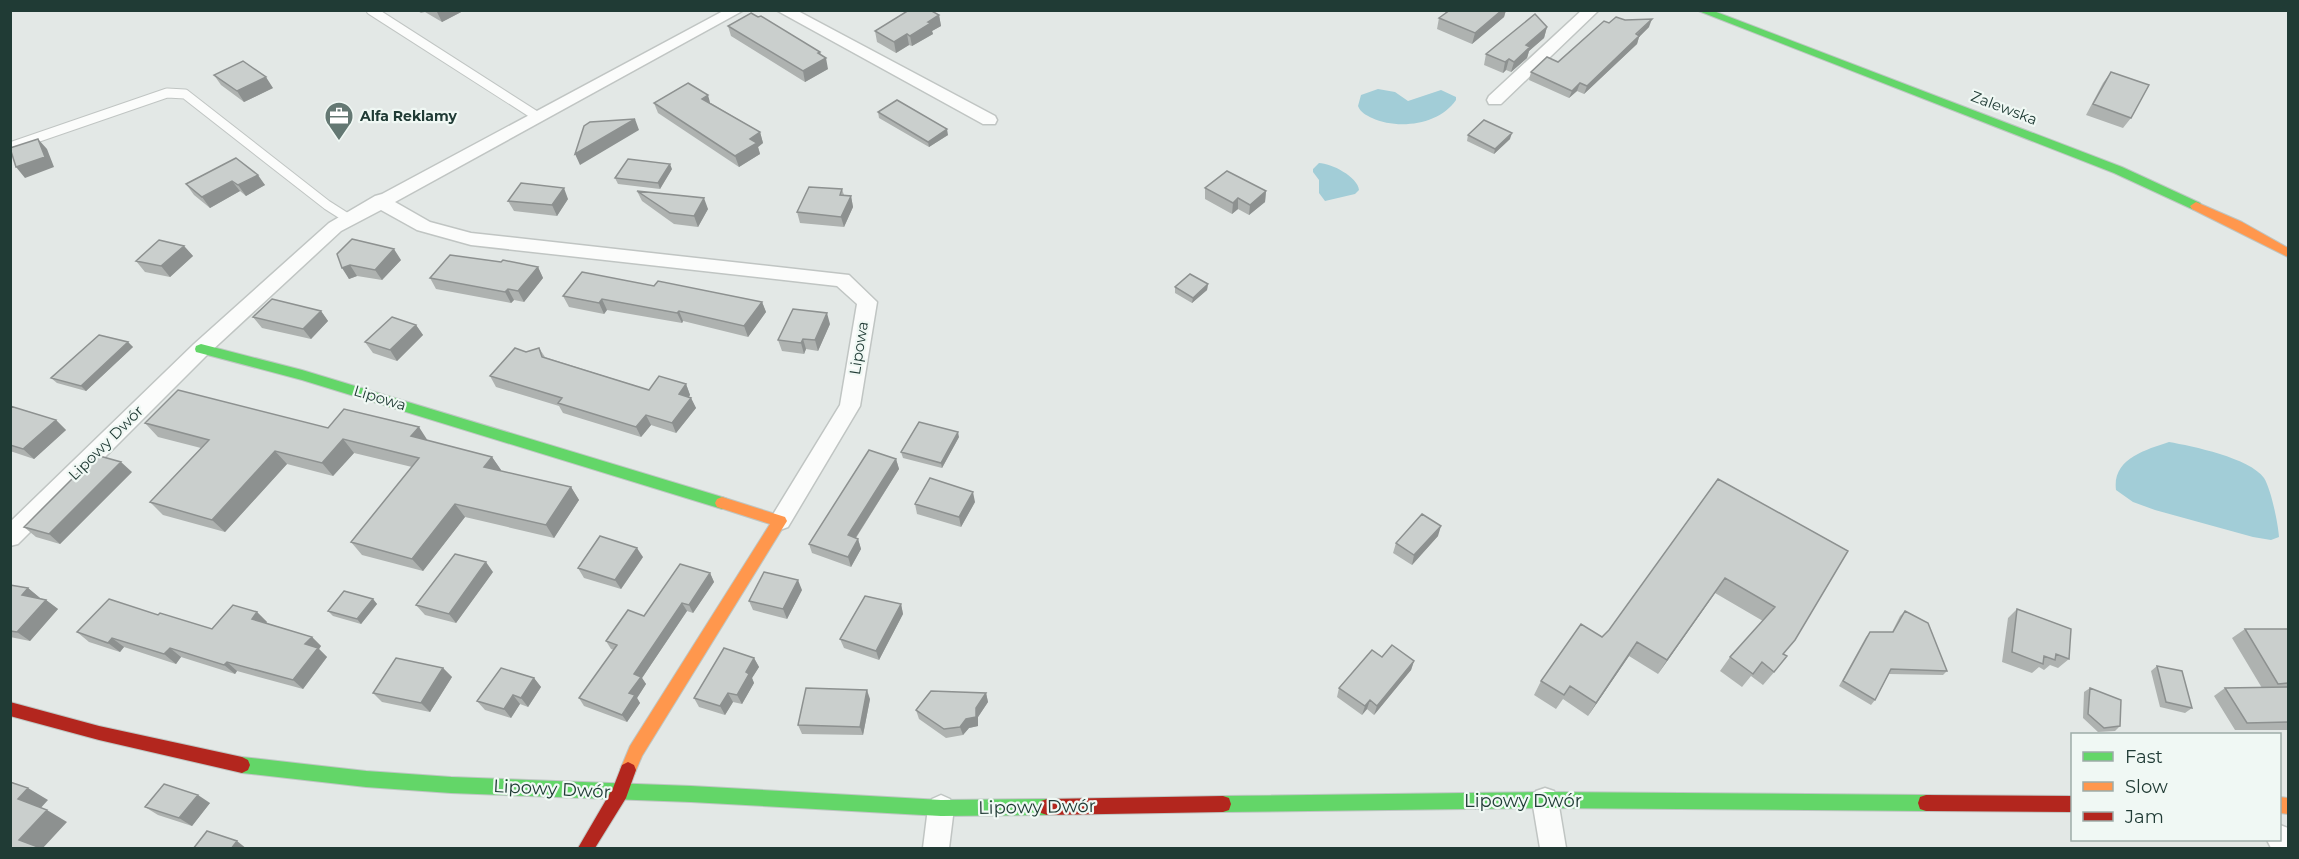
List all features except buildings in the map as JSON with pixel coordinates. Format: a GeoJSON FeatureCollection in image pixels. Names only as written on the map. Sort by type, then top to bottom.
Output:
{"type":"FeatureCollection","features":[{"type":"Feature","properties":{"kind":"street"},"geometry":{"type":"LineString","coordinates":[[201,349],[335,227],[381,200],[737,10]]}},
{"type":"Feature","properties":{"kind":"street"},"geometry":{"type":"LineString","coordinates":[[783,10],[989,120]]}},
{"type":"Feature","properties":{"kind":"street"},"geometry":{"type":"LineString","coordinates":[[1495,100],[1592,10]]}},
{"type":"Feature","properties":{"kind":"street","name":"Zalewska"},"geometry":{"type":"LineString","coordinates":[[1701,10],[2118,170],[2238,225],[2289,253]]}},
{"type":"Feature","properties":{"kind":"street","name":"Lipowa"},"geometry":{"type":"LineString","coordinates":[[381,200],[395,212],[424,228],[471,239],[842,280],[867,302],[850,406],[636,751],[620,792],[586,849]]}},
{"type":"Feature","properties":{"kind":"street","name":"Lipowa"},"geometry":{"type":"LineString","coordinates":[[201,349],[302,375],[780,520]]}},
{"type":"Feature","properties":{"kind":"street","name":"Lipowy Dwór"},"geometry":{"type":"LineString","coordinates":[[10,537],[201,349]]}},
{"type":"Feature","properties":{"kind":"street","name":"Lipowy Dwór"},"geometry":{"type":"LineString","coordinates":[[12,711],[258,768],[377,780],[941,808],[1545,800],[2071,804]]}},
{"type":"Feature","properties":{"kind":"street"},"geometry":{"type":"LineString","coordinates":[[1545,800],[1553,849]]}},
{"type":"Feature","properties":{"kind":"street"},"geometry":{"type":"LineString","coordinates":[[936,849],[941,808]]}},
{"type":"Feature","properties":{"kind":"lane"},"geometry":{"type":"LineString","coordinates":[[371,10],[538,117]]}},
{"type":"Feature","properties":{"kind":"lane"},"geometry":{"type":"LineString","coordinates":[[10,147],[167,93],[185,94],[327,205],[349,219]]}},
{"type":"Feature","properties":{"kind":"water"},"geometry":{"type":"Polygon","coordinates":[[[1378,89],[1395,92],[1408,101],[1441,90],[1456,97],[1456,100],[1449,108],[1429,120],[1394,124],[1370,117],[1358,106],[1361,95],[1378,89]]]}},
{"type":"Feature","properties":{"kind":"water"},"geometry":{"type":"Polygon","coordinates":[[[1319,163],[1330,165],[1349,176],[1359,190],[1355,194],[1325,201],[1319,193],[1319,180],[1313,172],[1319,163]]]}},
{"type":"Feature","properties":{"kind":"water"},"geometry":{"type":"Polygon","coordinates":[[[2169,442],[2220,454],[2257,471],[2264,478],[2269,490],[2279,537],[2271,540],[2253,537],[2155,510],[2133,502],[2116,490],[2116,479],[2125,463],[2132,457],[2169,442]]]}},
{"type":"Feature","properties":{"kind":"traffic: fast"},"geometry":{"type":"LineString","coordinates":[[1701,10],[2118,170],[2196,206]]}},
{"type":"Feature","properties":{"kind":"traffic: fast"},"geometry":{"type":"LineString","coordinates":[[201,349],[302,375],[722,503]]}},
{"type":"Feature","properties":{"kind":"traffic: fast"},"geometry":{"type":"LineString","coordinates":[[242,765],[366,779],[451,785],[691,794],[941,808],[1047,807]]}},
{"type":"Feature","properties":{"kind":"traffic: fast"},"geometry":{"type":"LineString","coordinates":[[1223,804],[1545,800],[1926,803]]}},
{"type":"Feature","properties":{"kind":"traffic: slow"},"geometry":{"type":"LineString","coordinates":[[2196,206],[2238,225],[2288,253]]}},
{"type":"Feature","properties":{"kind":"traffic: slow"},"geometry":{"type":"LineString","coordinates":[[628,770],[636,751],[780,521],[722,503]]}},
{"type":"Feature","properties":{"kind":"traffic: slow"},"geometry":{"type":"LineString","coordinates":[[2281,805],[2288,806]]}},
{"type":"Feature","properties":{"kind":"traffic: jam"},"geometry":{"type":"LineString","coordinates":[[10,709],[99,733],[242,765]]}},
{"type":"Feature","properties":{"kind":"traffic: jam"},"geometry":{"type":"LineString","coordinates":[[586,848],[620,792],[628,770]]}},
{"type":"Feature","properties":{"kind":"traffic: jam"},"geometry":{"type":"LineString","coordinates":[[1926,803],[2071,804]]}},
{"type":"Feature","properties":{"kind":"traffic: jam"},"geometry":{"type":"LineString","coordinates":[[1047,807],[1223,804]]}},
{"type":"Feature","properties":{"kind":"place","name":"Alfa Reklamy"},"geometry":{"type":"Point","coordinates":[339,142]}}]}
